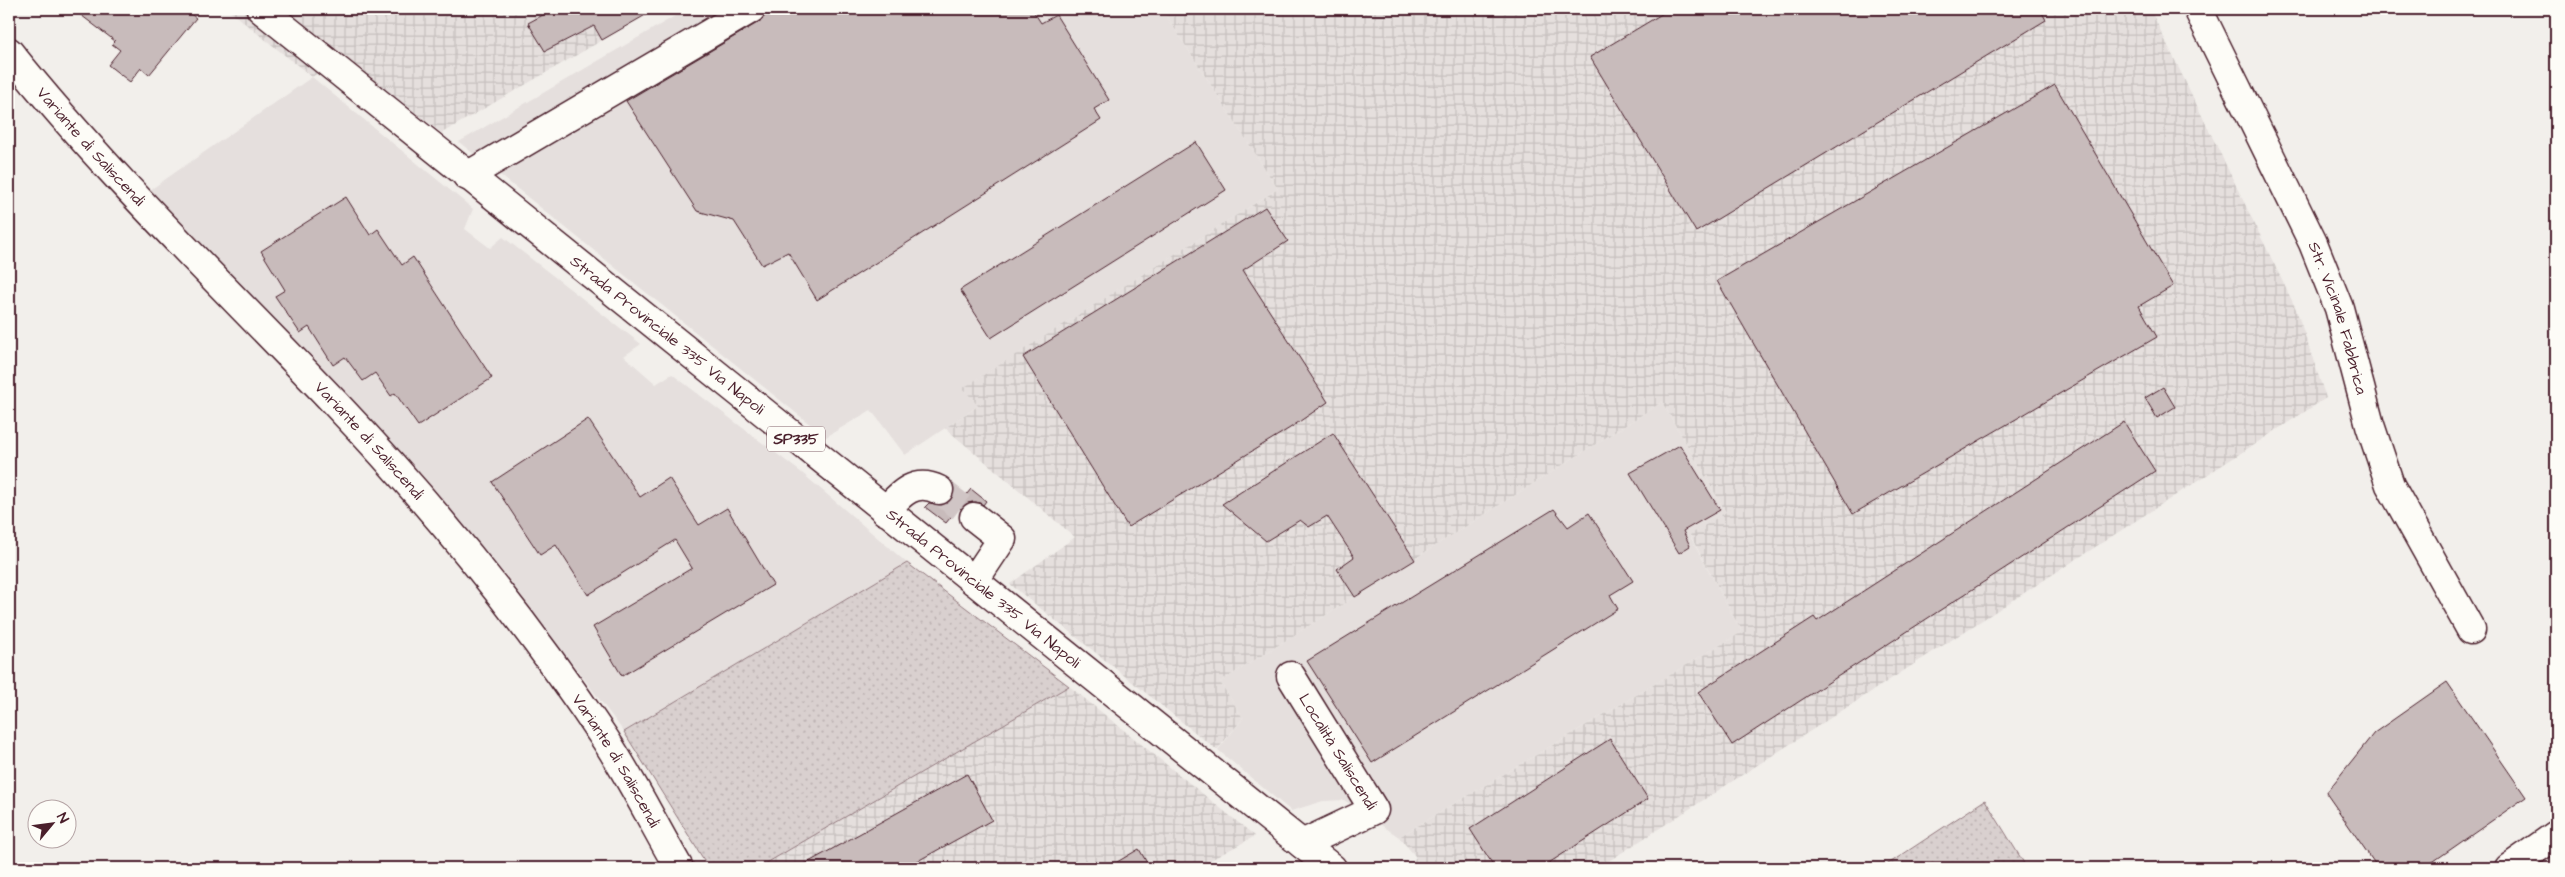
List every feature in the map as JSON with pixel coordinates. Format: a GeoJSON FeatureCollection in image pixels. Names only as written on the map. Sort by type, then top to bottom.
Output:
{"type":"FeatureCollection","features":[{"type":"Feature","properties":{"kind":"main road","name":"Strada Provinciale 335 Via Napoli"},"geometry":{"type":"LineString","coordinates":[[261,9],[1332,868]]}},
{"type":"Feature","properties":{"kind":"main road"},"geometry":{"type":"LineString","coordinates":[[467,176],[751,9]]}},
{"type":"Feature","properties":{"kind":"main road","name":"Str. Vicinale Fabbrica"},"geometry":{"type":"LineString","coordinates":[[2198,9],[2313,243],[2339,308],[2373,434],[2390,485],[2471,630]]}},
{"type":"Feature","properties":{"kind":"main road","name":"Variante di Saliscendi"},"geometry":{"type":"LineString","coordinates":[[9,52],[44,96],[151,215],[336,404],[446,529],[549,660],[606,741],[679,868]]}},
{"type":"Feature","properties":{"kind":"main road"},"geometry":{"type":"LineString","coordinates":[[885,511],[902,492],[917,485],[930,485],[939,490]]}},
{"type":"Feature","properties":{"kind":"main road"},"geometry":{"type":"LineString","coordinates":[[974,517],[1002,539],[974,581]]}},
{"type":"Feature","properties":{"kind":"main road","name":"Località Saliscendi"},"geometry":{"type":"LineString","coordinates":[[1291,676],[1374,810],[1302,844]]}},
{"type":"Feature","properties":{"kind":"main road"},"geometry":{"type":"LineString","coordinates":[[2509,868],[2556,835]]}},
{"type":"Feature","properties":{"kind":"shaded area"},"geometry":{"type":"Polygon","coordinates":[[[227,9],[656,9],[442,133],[342,56],[312,77],[227,9]]]}},
{"type":"Feature","properties":{"kind":"shaded area"},"geometry":{"type":"Polygon","coordinates":[[[687,9],[1162,9],[1278,189],[964,388],[978,406],[905,455],[871,410],[826,437],[459,142],[687,9]]]}},
{"type":"Feature","properties":{"kind":"shaded area"},"geometry":{"type":"Polygon","coordinates":[[[1162,9],[2150,9],[2296,309],[2326,398],[1598,868],[1408,868],[1416,857],[1399,837],[1742,632],[1690,535],[1726,512],[1662,402],[1220,682],[1243,718],[1217,750],[1010,584],[1075,537],[945,428],[978,406],[963,388],[1278,189],[1162,9]]]}},
{"type":"Feature","properties":{"kind":"shaded area"},"geometry":{"type":"Polygon","coordinates":[[[312,77],[473,209],[465,229],[490,248],[503,237],[641,344],[624,356],[656,384],[672,374],[802,473],[907,563],[624,732],[508,578],[425,478],[150,190],[312,77]]]}},
{"type":"Feature","properties":{"kind":"shaded area"},"geometry":{"type":"Polygon","coordinates":[[[1662,402],[1726,512],[1690,536],[1742,632],[1399,837],[1344,800],[1323,801],[1291,811],[1218,750],[1243,718],[1220,682],[1662,402]]]}},
{"type":"Feature","properties":{"kind":"shaded area"},"geometry":{"type":"Polygon","coordinates":[[[907,563],[1069,686],[758,868],[709,868],[624,732],[907,563]]]}},
{"type":"Feature","properties":{"kind":"shaded area"},"geometry":{"type":"Polygon","coordinates":[[[1069,686],[1255,836],[1196,868],[758,868],[1069,686]]]}},
{"type":"Feature","properties":{"kind":"shaded area"},"geometry":{"type":"Polygon","coordinates":[[[1985,800],[2027,868],[1882,868],[1985,800]]]}},
{"type":"Feature","properties":{"kind":"building"},"geometry":{"type":"Polygon","coordinates":[[[73,9],[184,9],[196,18],[149,75],[141,68],[130,82],[108,65],[120,50],[112,44],[115,41],[73,9]]]}},
{"type":"Feature","properties":{"kind":"building"},"geometry":{"type":"Polygon","coordinates":[[[554,9],[656,9],[602,40],[594,26],[545,51],[528,23],[554,9]]]}},
{"type":"Feature","properties":{"kind":"building"},"geometry":{"type":"Polygon","coordinates":[[[767,9],[1032,9],[1041,23],[1056,15],[1109,100],[1094,109],[1101,120],[817,300],[788,252],[762,265],[734,221],[697,211],[626,101],[759,22],[765,16],[767,9]]]}},
{"type":"Feature","properties":{"kind":"building"},"geometry":{"type":"Polygon","coordinates":[[[1670,9],[2040,9],[2046,20],[1696,232],[1590,57],[1670,9]]]}},
{"type":"Feature","properties":{"kind":"building"},"geometry":{"type":"Polygon","coordinates":[[[2055,85],[2173,286],[2139,306],[2157,337],[1853,514],[1717,281],[2055,85]]]}},
{"type":"Feature","properties":{"kind":"building"},"geometry":{"type":"Polygon","coordinates":[[[1196,142],[1226,190],[991,338],[960,290],[1196,142]]]}},
{"type":"Feature","properties":{"kind":"building"},"geometry":{"type":"Polygon","coordinates":[[[346,197],[370,235],[378,229],[402,265],[413,257],[492,378],[418,426],[395,393],[391,396],[375,373],[363,381],[345,357],[333,365],[309,327],[300,333],[275,296],[285,290],[261,251],[346,197]]]}},
{"type":"Feature","properties":{"kind":"building"},"geometry":{"type":"Polygon","coordinates":[[[1265,207],[1288,241],[1243,270],[1328,402],[1290,428],[1128,527],[1023,357],[1265,207]]]}},
{"type":"Feature","properties":{"kind":"building"},"geometry":{"type":"Polygon","coordinates":[[[2163,387],[2175,407],[2157,418],[2145,398],[2163,387]]]}},
{"type":"Feature","properties":{"kind":"building"},"geometry":{"type":"Polygon","coordinates":[[[588,419],[640,497],[669,478],[699,525],[727,508],[773,585],[622,676],[593,627],[692,568],[675,540],[588,595],[556,545],[540,555],[492,482],[588,419]]]}},
{"type":"Feature","properties":{"kind":"building"},"geometry":{"type":"Polygon","coordinates":[[[2124,422],[2155,471],[1732,745],[1698,692],[1814,617],[1817,621],[2124,422]]]}},
{"type":"Feature","properties":{"kind":"building"},"geometry":{"type":"Polygon","coordinates":[[[1333,433],[1415,560],[1355,597],[1337,569],[1354,557],[1327,516],[1309,527],[1300,520],[1266,541],[1222,504],[1333,433]]]}},
{"type":"Feature","properties":{"kind":"building"},"geometry":{"type":"Polygon","coordinates":[[[1680,445],[1720,510],[1683,531],[1690,546],[1679,553],[1630,473],[1680,445]]]}},
{"type":"Feature","properties":{"kind":"building"},"geometry":{"type":"Polygon","coordinates":[[[971,489],[986,501],[983,505],[976,502],[968,503],[961,509],[959,507],[946,523],[925,507],[929,503],[942,505],[951,499],[958,505],[971,489]]]}},
{"type":"Feature","properties":{"kind":"building"},"geometry":{"type":"Polygon","coordinates":[[[1554,509],[1568,527],[1589,513],[1633,581],[1610,595],[1618,609],[1372,763],[1307,661],[1554,509]]]}},
{"type":"Feature","properties":{"kind":"building"},"geometry":{"type":"Polygon","coordinates":[[[2447,682],[2526,797],[2424,868],[2378,868],[2326,793],[2374,733],[2447,682]]]}},
{"type":"Feature","properties":{"kind":"building"},"geometry":{"type":"Polygon","coordinates":[[[1610,739],[1648,799],[1541,868],[1495,868],[1470,829],[1610,739]]]}},
{"type":"Feature","properties":{"kind":"building"},"geometry":{"type":"Polygon","coordinates":[[[967,774],[992,820],[905,868],[798,868],[967,774]]]}},
{"type":"Feature","properties":{"kind":"building"},"geometry":{"type":"Polygon","coordinates":[[[1139,849],[1150,868],[1107,868],[1139,849]]]}},
{"type":"Feature","properties":{"kind":"tunnel"},"geometry":{"type":"LineString","coordinates":[[939,490],[974,517]]}}]}
